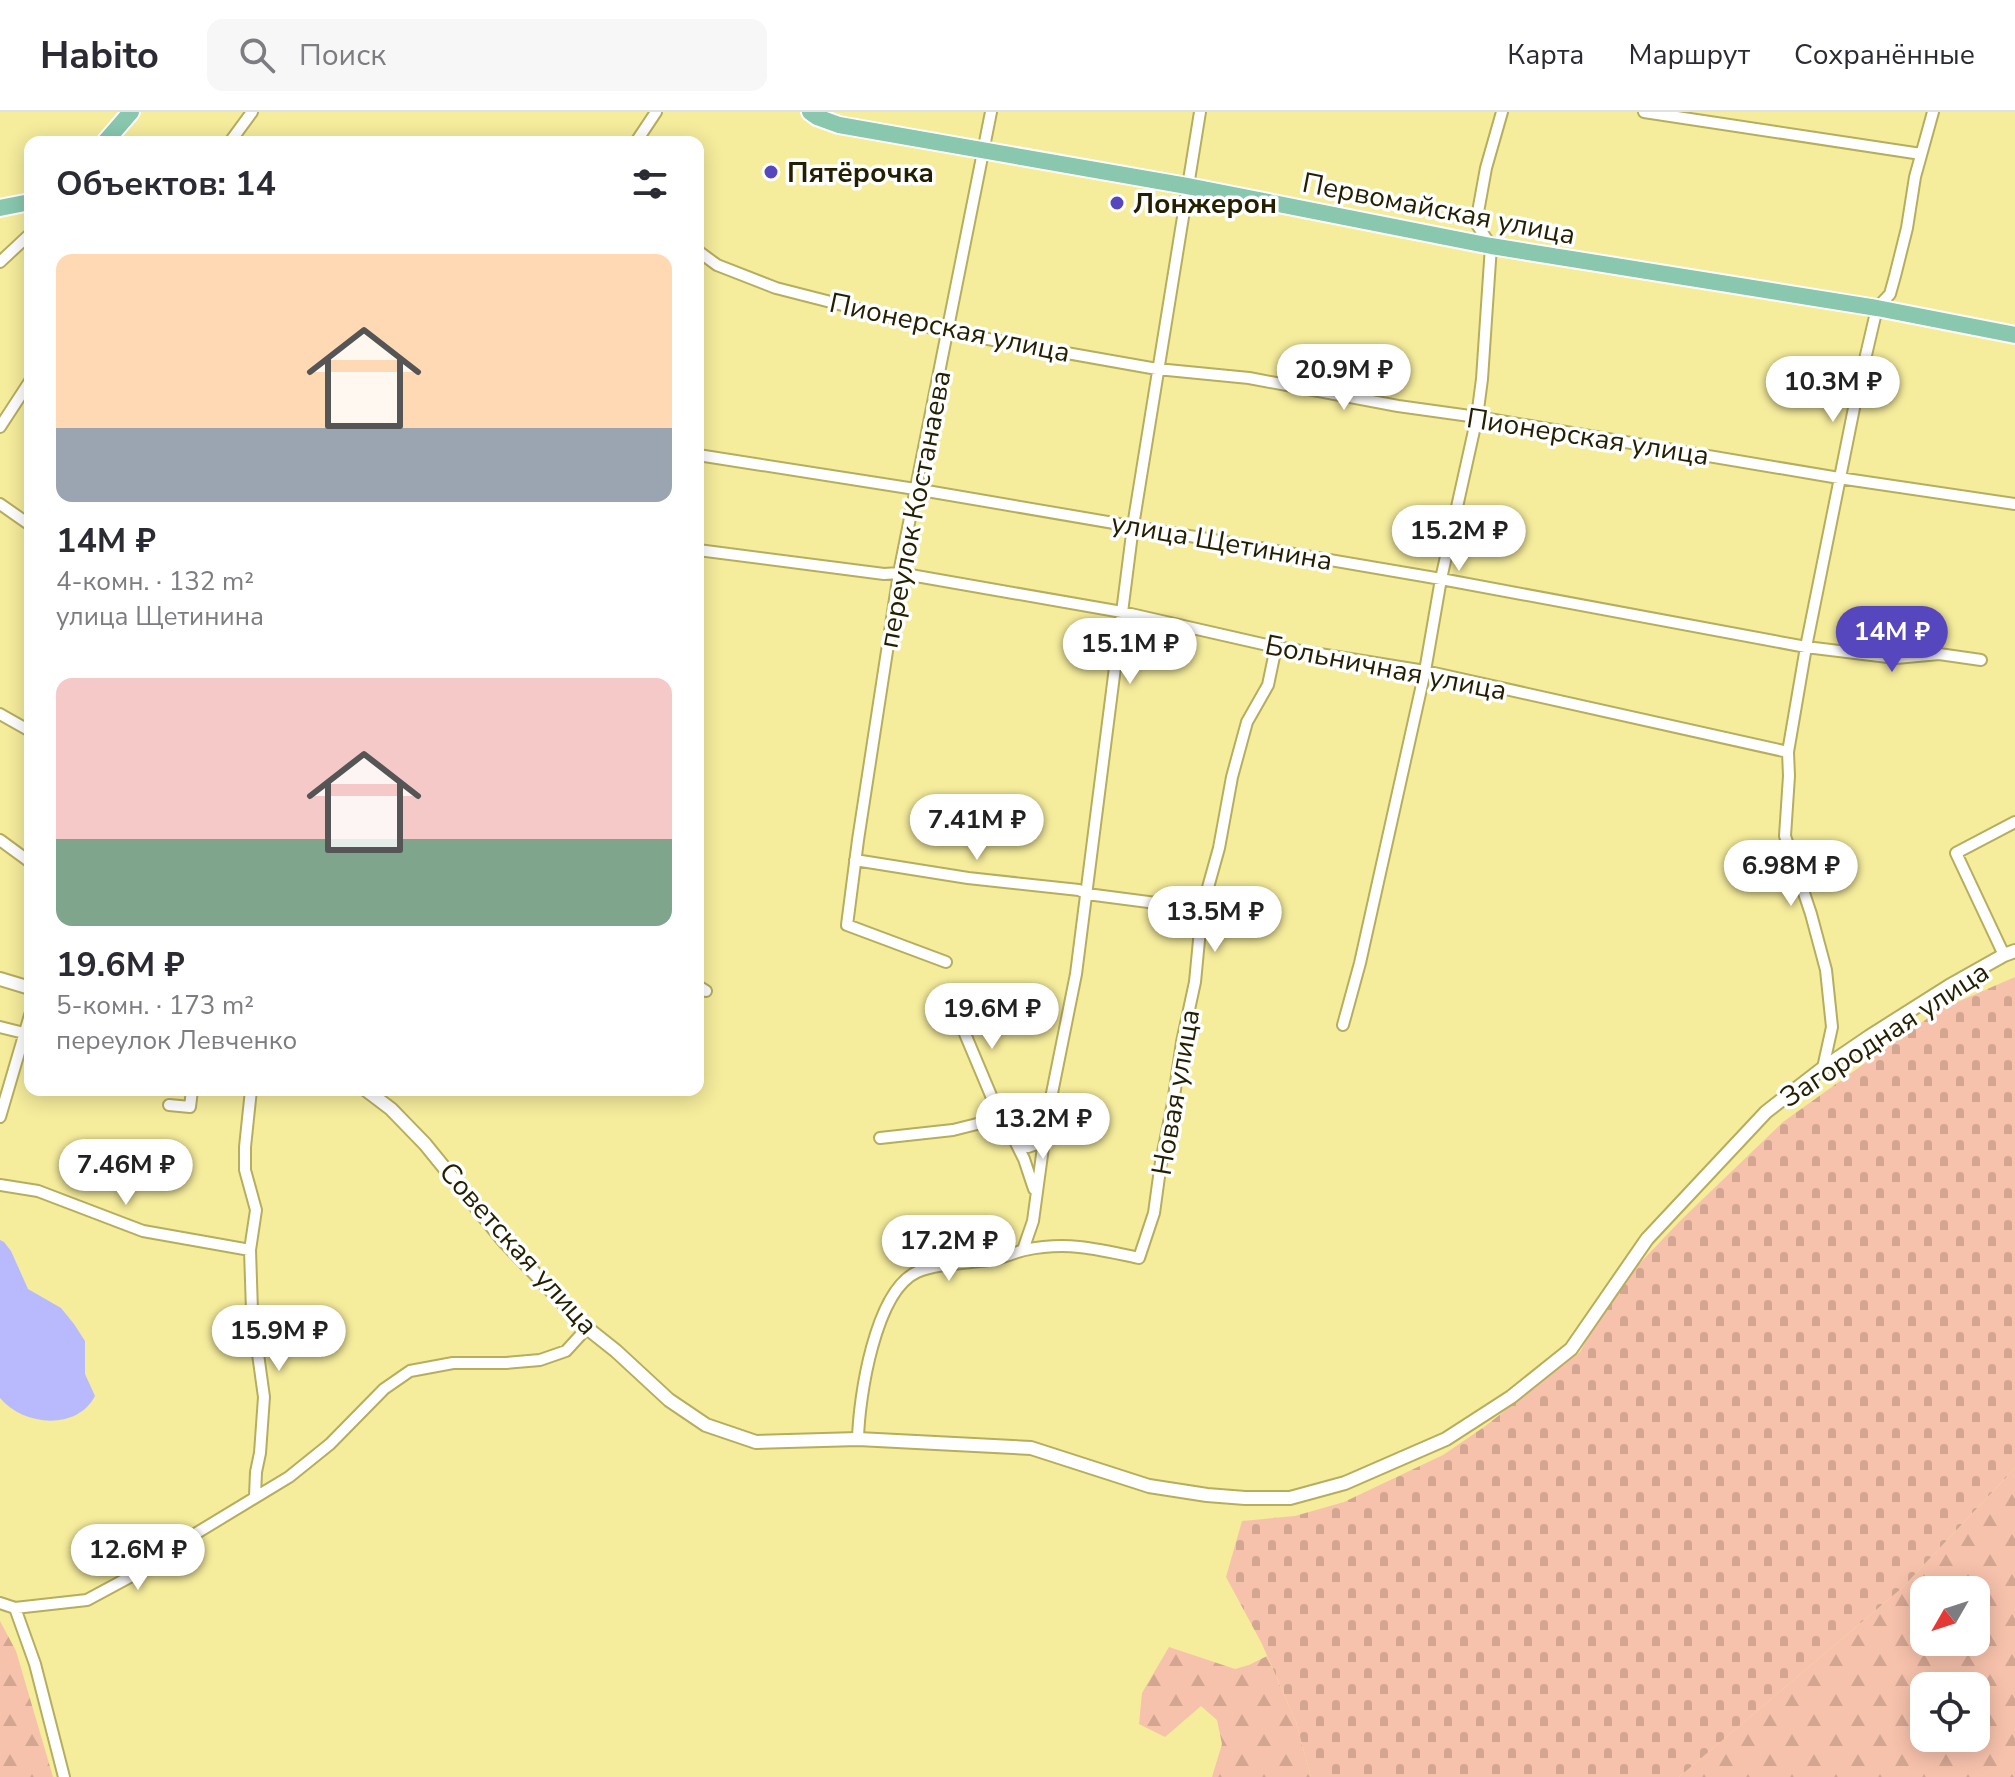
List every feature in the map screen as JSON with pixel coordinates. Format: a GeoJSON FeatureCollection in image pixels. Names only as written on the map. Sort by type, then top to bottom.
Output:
{"type":"FeatureCollection","features":[{"type":"Feature","properties":{"kind":"main road"},"geometry":{"type":"LineString","coordinates":[[110,136],[131,112]]}},
{"type":"Feature","properties":{"kind":"main road","name":"Первомайская улица"},"geometry":{"type":"LineString","coordinates":[[810,112],[839,125],[1187,186],[1491,246],[1877,308],[2015,335]]}},
{"type":"Feature","properties":{"kind":"main road"},"geometry":{"type":"LineString","coordinates":[[0,208],[24,203]]}},
{"type":"Feature","properties":{"kind":"street"},"geometry":{"type":"LineString","coordinates":[[234,136],[252,112]]}},
{"type":"Feature","properties":{"kind":"street"},"geometry":{"type":"LineString","coordinates":[[640,136],[656,112]]}},
{"type":"Feature","properties":{"kind":"street","name":"переулок Костанаева"},"geometry":{"type":"LineString","coordinates":[[946,962],[847,925],[899,573],[991,112]]}},
{"type":"Feature","properties":{"kind":"street"},"geometry":{"type":"LineString","coordinates":[[858,1439],[859,1410],[867,1370],[882,1316],[895,1290],[916,1273],[1003,1258],[1023,1250],[1033,1221],[1044,1136],[1076,974],[1133,526],[1200,112]]}},
{"type":"Feature","properties":{"kind":"street"},"geometry":{"type":"LineString","coordinates":[[1343,1025],[1360,963],[1425,671],[1441,579],[1477,417],[1491,246],[1476,223],[1486,168],[1502,112]]}},
{"type":"Feature","properties":{"kind":"street"},"geometry":{"type":"LineString","coordinates":[[1644,112],[1921,154]]}},
{"type":"Feature","properties":{"kind":"street"},"geometry":{"type":"LineString","coordinates":[[1823,1068],[1832,1027],[1826,970],[1785,836],[1788,752],[1839,478],[1877,308],[1890,294],[1933,112]]}},
{"type":"Feature","properties":{"kind":"street"},"geometry":{"type":"LineString","coordinates":[[0,262],[24,240]]}},
{"type":"Feature","properties":{"kind":"street","name":"Пионерская улица"},"geometry":{"type":"LineString","coordinates":[[704,255],[717,265],[776,288],[948,332],[1157,369],[1249,378],[1398,406],[2015,504]]}},
{"type":"Feature","properties":{"kind":"street"},"geometry":{"type":"LineString","coordinates":[[0,427],[24,390]]}},
{"type":"Feature","properties":{"kind":"street","name":"улица Щетинина"},"geometry":{"type":"LineString","coordinates":[[704,456],[1441,579],[1806,647],[1896,658],[1939,654],[1981,660]]}},
{"type":"Feature","properties":{"kind":"street"},"geometry":{"type":"LineString","coordinates":[[0,504],[24,521]]}},
{"type":"Feature","properties":{"kind":"street","name":"Больничная улица"},"geometry":{"type":"LineString","coordinates":[[704,551],[884,574],[899,573],[1122,612],[1276,647],[1425,671],[1788,752]]}},
{"type":"Feature","properties":{"kind":"street","name":"Новая улица"},"geometry":{"type":"LineString","coordinates":[[1023,1250],[1069,1245],[1139,1258],[1154,1213],[1195,982],[1202,909],[1247,722],[1268,685],[1276,647]]}},
{"type":"Feature","properties":{"kind":"street"},"geometry":{"type":"LineString","coordinates":[[0,714],[24,728]]}},
{"type":"Feature","properties":{"kind":"street"},"geometry":{"type":"LineString","coordinates":[[2010,953],[1956,853],[2015,822]]}},
{"type":"Feature","properties":{"kind":"street"},"geometry":{"type":"LineString","coordinates":[[0,840],[24,858]]}},
{"type":"Feature","properties":{"kind":"street"},"geometry":{"type":"LineString","coordinates":[[855,860],[1202,909]]}},
{"type":"Feature","properties":{"kind":"street","name":"Загородная улица"},"geometry":{"type":"LineString","coordinates":[[858,1439],[1031,1448],[1149,1486],[1207,1495],[1290,1498],[1345,1483],[1446,1439],[1511,1397],[1571,1349],[1647,1239],[1766,1112],[1823,1068],[1949,986],[2010,953]]}},
{"type":"Feature","properties":{"kind":"street"},"geometry":{"type":"LineString","coordinates":[[0,979],[24,986]]}},
{"type":"Feature","properties":{"kind":"street"},"geometry":{"type":"LineString","coordinates":[[942,1000],[949,1003],[962,1023],[1001,1118],[1024,1159],[1036,1195]]}},
{"type":"Feature","properties":{"kind":"street"},"geometry":{"type":"LineString","coordinates":[[0,1027],[24,1033],[0,1117]]}},
{"type":"Feature","properties":{"kind":"street"},"geometry":{"type":"LineString","coordinates":[[169,1105],[190,1107],[191,1096]]}},
{"type":"Feature","properties":{"kind":"street"},"geometry":{"type":"LineString","coordinates":[[250,1096],[245,1170],[256,1210],[250,1250],[252,1311],[264,1397],[255,1496]]}},
{"type":"Feature","properties":{"kind":"street","name":"Советская улица"},"geometry":{"type":"LineString","coordinates":[[374,1096],[425,1144],[503,1240],[587,1328],[669,1400],[706,1425],[756,1442],[858,1439]]}},
{"type":"Feature","properties":{"kind":"street"},"geometry":{"type":"LineString","coordinates":[[880,1138],[953,1130],[1001,1118]]}},
{"type":"Feature","properties":{"kind":"street"},"geometry":{"type":"LineString","coordinates":[[1015,1140],[1028,1147],[1044,1136]]}},
{"type":"Feature","properties":{"kind":"street"},"geometry":{"type":"LineString","coordinates":[[0,1186],[38,1191],[143,1231],[250,1250]]}},
{"type":"Feature","properties":{"kind":"street"},"geometry":{"type":"LineString","coordinates":[[0,1603],[15,1608],[87,1600],[139,1572],[162,1554],[289,1477],[330,1444],[384,1389],[410,1371],[453,1363],[540,1360],[566,1351],[587,1328]]}},
{"type":"Feature","properties":{"kind":"street"},"geometry":{"type":"LineString","coordinates":[[15,1608],[35,1664],[64,1777]]}},
{"type":"Feature","properties":{"kind":"green space"},"geometry":{"type":"Polygon","coordinates":[[[2015,977],[2015,1468],[1910,1576],[1902,1588],[1679,1777],[1311,1777],[1296,1722],[1262,1644],[1226,1577],[1242,1521],[1295,1516],[1344,1502],[1443,1455],[1484,1427],[1580,1352],[1598,1319],[1638,1265],[1783,1122],[1939,1010],[2015,977]]]}},
{"type":"Feature","properties":{"kind":"green space"},"geometry":{"type":"Polygon","coordinates":[[[2015,1468],[2015,1777],[1679,1777],[1910,1580],[1910,1656],[1990,1656],[1990,1576],[1913,1576],[2015,1468]]]}},
{"type":"Feature","properties":{"kind":"green space"},"geometry":{"type":"Polygon","coordinates":[[[0,1621],[16,1651],[53,1777],[0,1777],[0,1621]]]}},
{"type":"Feature","properties":{"kind":"green space"},"geometry":{"type":"Polygon","coordinates":[[[1169,1647],[1235,1669],[1267,1656],[1296,1722],[1311,1777],[1212,1777],[1222,1744],[1217,1720],[1201,1706],[1165,1737],[1139,1724],[1142,1693],[1169,1647]]]}},
{"type":"Feature","properties":{"kind":"water"},"geometry":{"type":"Polygon","coordinates":[[[0,1240],[11,1251],[28,1289],[61,1308],[85,1341],[85,1374],[95,1396],[76,1415],[49,1421],[35,1419],[10,1407],[0,1398],[0,1240]]]}},
{"type":"Feature","properties":{"kind":"place","name":"Пятёрочка"},"geometry":{"type":"Point","coordinates":[771,172]}},
{"type":"Feature","properties":{"kind":"place","name":"Лонжерон"},"geometry":{"type":"Point","coordinates":[1117,203]}}]}
